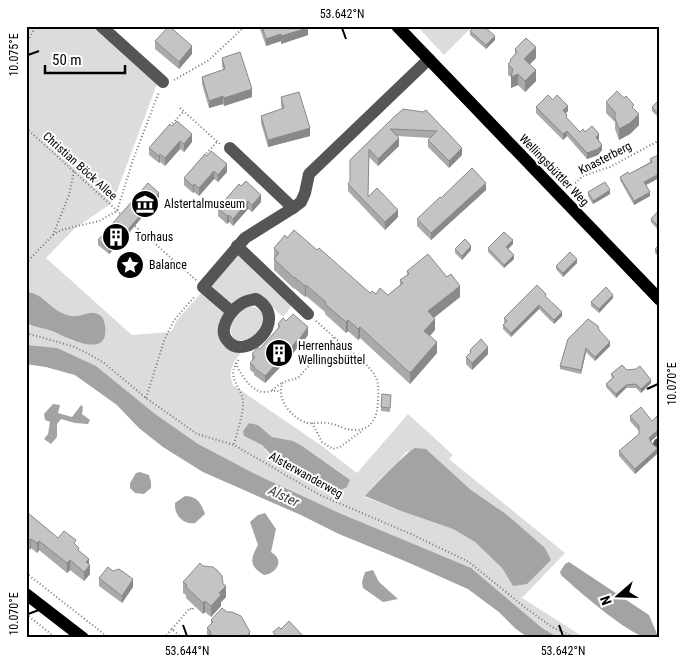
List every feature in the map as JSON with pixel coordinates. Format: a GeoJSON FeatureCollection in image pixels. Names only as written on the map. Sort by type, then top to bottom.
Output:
{"type":"FeatureCollection","features":[{"type":"Feature","properties":{"kind":"main road","name":"Wellingsbüttler Weg"},"geometry":{"type":"LineString","coordinates":[[397,26],[660,300]]}},
{"type":"Feature","properties":{"kind":"main road"},"geometry":{"type":"LineString","coordinates":[[26,594],[83,638]]}},
{"type":"Feature","properties":{"kind":"street"},"geometry":{"type":"LineString","coordinates":[[101,26],[164,82]]}},
{"type":"Feature","properties":{"kind":"street"},"geometry":{"type":"LineString","coordinates":[[232,312],[203,286],[245,238],[301,202],[309,174],[429,59]]}},
{"type":"Feature","properties":{"kind":"street"},"geometry":{"type":"LineString","coordinates":[[230,148],[293,208]]}},
{"type":"Feature","properties":{"kind":"street"},"geometry":{"type":"LineString","coordinates":[[237,246],[308,314]]}},
{"type":"Feature","properties":{"kind":"street"},"geometry":{"type":"LineString","coordinates":[[256,299],[269,310],[270,321],[262,336],[249,346],[239,348],[230,345],[224,337],[223,328],[232,312],[240,304],[256,299]]}},
{"type":"Feature","properties":{"kind":"path"},"geometry":{"type":"LineString","coordinates":[[26,44],[36,26]]}},
{"type":"Feature","properties":{"kind":"path"},"geometry":{"type":"LineString","coordinates":[[26,263],[53,235],[61,230],[99,221],[117,211],[133,160],[164,82],[175,80],[209,60],[245,26]]}},
{"type":"Feature","properties":{"kind":"path"},"geometry":{"type":"LineString","coordinates":[[180,108],[225,149],[230,148]]}},
{"type":"Feature","properties":{"kind":"path"},"geometry":{"type":"LineString","coordinates":[[165,131],[184,111]]}},
{"type":"Feature","properties":{"kind":"path","name":"Christian Böck Allee"},"geometry":{"type":"LineString","coordinates":[[26,128],[123,216]]}},
{"type":"Feature","properties":{"kind":"path","name":"Knasterberg"},"geometry":{"type":"LineString","coordinates":[[560,196],[583,176],[610,167],[660,140]]}},
{"type":"Feature","properties":{"kind":"path"},"geometry":{"type":"LineString","coordinates":[[204,156],[217,142]]}},
{"type":"Feature","properties":{"kind":"path"},"geometry":{"type":"LineString","coordinates":[[53,235],[69,195],[74,172]]}},
{"type":"Feature","properties":{"kind":"path"},"geometry":{"type":"LineString","coordinates":[[135,226],[203,286],[174,320],[164,341],[146,398]]}},
{"type":"Feature","properties":{"kind":"path"},"geometry":{"type":"LineString","coordinates":[[312,423],[322,442],[333,449],[340,447],[373,422],[378,413],[379,387],[372,371],[318,323]]}},
{"type":"Feature","properties":{"kind":"path","name":"Alsterwanderweg"},"geometry":{"type":"LineString","coordinates":[[26,334],[72,346],[85,352],[104,363],[146,398],[197,434],[234,445],[320,495],[419,537],[468,562],[545,622],[576,638]]}},
{"type":"Feature","properties":{"kind":"path"},"geometry":{"type":"LineString","coordinates":[[236,363],[242,376],[256,389],[264,392],[272,390],[283,382],[298,378],[334,337]]}},
{"type":"Feature","properties":{"kind":"path"},"geometry":{"type":"LineString","coordinates":[[234,445],[243,403],[234,379],[234,368],[249,346]]}},
{"type":"Feature","properties":{"kind":"path"},"geometry":{"type":"LineString","coordinates":[[283,382],[280,392],[282,401],[298,418],[312,423],[329,423],[353,430],[365,428]]}},
{"type":"Feature","properties":{"kind":"path"},"geometry":{"type":"LineString","coordinates":[[272,390],[280,392]]}},
{"type":"Feature","properties":{"kind":"path"},"geometry":{"type":"LineString","coordinates":[[26,573],[109,638]]}},
{"type":"Feature","properties":{"kind":"path"},"geometry":{"type":"LineString","coordinates":[[164,638],[190,608],[192,610],[196,604]]}},
{"type":"Feature","properties":{"kind":"path"},"geometry":{"type":"LineString","coordinates":[[26,614],[56,638]]}},
{"type":"Feature","properties":{"kind":"path"},"geometry":{"type":"LineString","coordinates":[[172,629],[182,638]]}},
{"type":"Feature","properties":{"kind":"shaded area"},"geometry":{"type":"Polygon","coordinates":[[[26,26],[93,26],[157,84],[113,202],[73,230],[46,258],[132,335],[171,332],[177,320],[202,292],[227,313],[222,323],[240,351],[232,368],[233,385],[322,446],[357,473],[408,414],[453,455],[449,459],[565,553],[522,598],[585,638],[529,638],[468,589],[339,534],[301,515],[203,472],[163,447],[139,428],[117,405],[75,375],[26,364],[26,323],[52,331],[73,341],[105,323],[98,314],[94,313],[76,317],[65,315],[38,296],[26,292],[26,26]],[[249,423],[244,436],[262,445],[268,453],[284,466],[329,489],[312,454],[302,446],[272,437],[258,425],[249,423]],[[426,449],[406,452],[365,497],[453,529],[475,542],[502,568],[513,586],[551,560],[506,514],[471,490],[426,449]]]}},
{"type":"Feature","properties":{"kind":"shaded area"},"geometry":{"type":"Polygon","coordinates":[[[417,26],[473,26],[444,55],[417,26]]]}},
{"type":"Feature","properties":{"kind":"shaded area"},"geometry":{"type":"Polygon","coordinates":[[[235,253],[294,303],[283,317],[270,305],[233,306],[209,284],[235,253]]]}},
{"type":"Feature","properties":{"kind":"shaded area"},"geometry":{"type":"Polygon","coordinates":[[[246,307],[258,308],[264,318],[253,336],[245,340],[234,340],[231,329],[232,321],[246,307]]]}},
{"type":"Feature","properties":{"kind":"water"},"geometry":{"type":"Polygon","coordinates":[[[26,292],[36,294],[57,310],[68,315],[78,316],[94,313],[100,315],[105,323],[105,337],[101,342],[94,345],[86,344],[26,323],[26,292]]]}},
{"type":"Feature","properties":{"kind":"water","name":"Alster"},"geometry":{"type":"Polygon","coordinates":[[[26,345],[57,348],[96,366],[155,414],[198,444],[257,475],[339,513],[471,568],[542,628],[559,638],[529,638],[468,589],[339,534],[301,515],[203,472],[163,447],[139,428],[117,405],[75,375],[26,364],[26,345]]]}},
{"type":"Feature","properties":{"kind":"water"},"geometry":{"type":"Polygon","coordinates":[[[53,404],[60,405],[58,413],[72,417],[81,405],[83,407],[82,414],[90,420],[88,424],[61,419],[57,424],[57,437],[51,444],[44,439],[48,434],[50,422],[45,420],[44,414],[53,404]]]}},
{"type":"Feature","properties":{"kind":"water"},"geometry":{"type":"Polygon","coordinates":[[[249,423],[258,425],[272,437],[293,441],[302,446],[350,480],[347,487],[339,491],[329,489],[276,460],[262,445],[244,436],[243,431],[249,423]]]}},
{"type":"Feature","properties":{"kind":"water"},"geometry":{"type":"Polygon","coordinates":[[[415,448],[426,449],[471,490],[506,514],[545,548],[551,560],[527,584],[513,586],[502,568],[475,542],[453,529],[365,496],[377,482],[415,448]]]}},
{"type":"Feature","properties":{"kind":"water"},"geometry":{"type":"Polygon","coordinates":[[[140,472],[149,475],[151,482],[151,488],[144,494],[135,493],[130,488],[130,483],[136,473],[140,472]]]}},
{"type":"Feature","properties":{"kind":"water"},"geometry":{"type":"Polygon","coordinates":[[[185,496],[193,497],[198,501],[205,514],[195,523],[183,521],[176,511],[175,503],[185,496]]]}},
{"type":"Feature","properties":{"kind":"water"},"geometry":{"type":"Polygon","coordinates":[[[265,513],[276,529],[271,552],[278,559],[278,566],[273,572],[264,575],[259,572],[252,562],[253,554],[258,545],[250,522],[258,515],[265,513]]]}},
{"type":"Feature","properties":{"kind":"water"},"geometry":{"type":"Polygon","coordinates":[[[569,562],[649,615],[660,638],[648,638],[639,635],[628,629],[590,600],[561,575],[560,572],[565,564],[569,562]]]}},
{"type":"Feature","properties":{"kind":"water"},"geometry":{"type":"Polygon","coordinates":[[[373,570],[379,582],[398,599],[383,602],[363,588],[362,582],[365,572],[373,570]]]}},
{"type":"Feature","properties":{"kind":"building"},"geometry":{"type":"Polygon","coordinates":[[[169,26],[192,46],[179,62],[155,41],[169,26]]]}},
{"type":"Feature","properties":{"kind":"building"},"geometry":{"type":"Polygon","coordinates":[[[262,26],[307,26],[308,28],[266,39],[262,26]]]}},
{"type":"Feature","properties":{"kind":"building"},"geometry":{"type":"Polygon","coordinates":[[[475,26],[488,26],[486,28],[495,36],[486,45],[470,31],[475,26]]]}},
{"type":"Feature","properties":{"kind":"building"},"geometry":{"type":"Polygon","coordinates":[[[526,38],[536,47],[524,59],[536,70],[525,81],[518,74],[511,77],[513,69],[508,64],[517,52],[515,49],[526,38]]]}},
{"type":"Feature","properties":{"kind":"building"},"geometry":{"type":"Polygon","coordinates":[[[240,52],[252,89],[209,101],[202,77],[225,69],[222,58],[240,52]]]}},
{"type":"Feature","properties":{"kind":"building"},"geometry":{"type":"Polygon","coordinates":[[[617,91],[624,98],[626,96],[634,105],[632,107],[639,114],[630,123],[619,129],[615,112],[606,102],[617,91]]]}},
{"type":"Feature","properties":{"kind":"building"},"geometry":{"type":"Polygon","coordinates":[[[299,92],[310,128],[268,140],[261,116],[284,108],[281,97],[299,92]]]}},
{"type":"Feature","properties":{"kind":"building"},"geometry":{"type":"Polygon","coordinates":[[[548,95],[553,100],[557,95],[568,106],[563,110],[567,115],[566,117],[580,132],[583,129],[585,132],[592,126],[599,134],[596,137],[602,145],[598,149],[587,153],[567,131],[563,134],[536,107],[548,95]]]}},
{"type":"Feature","properties":{"kind":"building"},"geometry":{"type":"Polygon","coordinates":[[[658,101],[660,103],[660,116],[652,107],[658,101]]]}},
{"type":"Feature","properties":{"kind":"building"},"geometry":{"type":"Polygon","coordinates":[[[403,109],[423,112],[426,110],[462,148],[449,161],[428,140],[437,131],[390,129],[399,138],[378,159],[369,149],[368,197],[377,188],[398,210],[385,222],[348,184],[350,181],[350,160],[403,109]]]}},
{"type":"Feature","properties":{"kind":"building"},"geometry":{"type":"Polygon","coordinates":[[[177,121],[192,134],[184,144],[180,141],[165,158],[160,154],[159,156],[149,148],[170,124],[172,126],[177,121]]]}},
{"type":"Feature","properties":{"kind":"building"},"geometry":{"type":"Polygon","coordinates":[[[211,151],[227,164],[218,175],[214,171],[199,188],[194,184],[193,186],[184,178],[205,154],[207,156],[211,151]]]}},
{"type":"Feature","properties":{"kind":"building"},"geometry":{"type":"Polygon","coordinates":[[[660,154],[660,175],[644,182],[650,192],[634,201],[620,177],[652,162],[650,159],[660,154]]]}},
{"type":"Feature","properties":{"kind":"building"},"geometry":{"type":"Polygon","coordinates":[[[472,168],[486,183],[431,233],[417,219],[472,168]]]}},
{"type":"Feature","properties":{"kind":"building"},"geometry":{"type":"Polygon","coordinates":[[[246,181],[261,195],[252,205],[248,201],[233,219],[218,208],[239,184],[241,186],[246,181]]]}},
{"type":"Feature","properties":{"kind":"building"},"geometry":{"type":"Polygon","coordinates":[[[605,182],[610,190],[593,201],[588,192],[605,182]]]}},
{"type":"Feature","properties":{"kind":"building"},"geometry":{"type":"Polygon","coordinates":[[[148,183],[159,193],[154,198],[157,201],[146,214],[143,212],[126,232],[128,234],[117,247],[115,244],[109,250],[98,240],[148,183]]]}},
{"type":"Feature","properties":{"kind":"building"},"geometry":{"type":"Polygon","coordinates":[[[660,209],[660,228],[651,219],[660,209]]]}},
{"type":"Feature","properties":{"kind":"building"},"geometry":{"type":"Polygon","coordinates":[[[294,230],[317,250],[319,248],[370,293],[372,291],[376,294],[380,288],[388,295],[403,283],[400,280],[409,274],[407,271],[428,254],[447,277],[451,274],[460,286],[428,311],[435,319],[424,331],[437,342],[410,373],[360,327],[358,329],[348,320],[346,322],[325,304],[326,302],[306,285],[294,278],[274,259],[279,253],[274,248],[285,235],[287,238],[294,230]]]}},
{"type":"Feature","properties":{"kind":"building"},"geometry":{"type":"Polygon","coordinates":[[[504,232],[513,240],[506,247],[514,255],[504,265],[488,248],[504,232]]]}},
{"type":"Feature","properties":{"kind":"building"},"geometry":{"type":"Polygon","coordinates":[[[465,239],[471,246],[462,256],[455,249],[465,239]]]}},
{"type":"Feature","properties":{"kind":"building"},"geometry":{"type":"Polygon","coordinates":[[[660,244],[660,254],[655,249],[660,244]]]}},
{"type":"Feature","properties":{"kind":"building"},"geometry":{"type":"Polygon","coordinates":[[[570,252],[577,259],[563,273],[556,266],[570,252]]]}},
{"type":"Feature","properties":{"kind":"building"},"geometry":{"type":"Polygon","coordinates":[[[537,285],[546,294],[545,296],[562,312],[554,320],[539,305],[511,333],[503,325],[507,321],[504,318],[537,285]]]}},
{"type":"Feature","properties":{"kind":"building"},"geometry":{"type":"Polygon","coordinates":[[[606,287],[613,295],[599,309],[591,302],[606,287]]]}},
{"type":"Feature","properties":{"kind":"building","name":"Herrenhaus Wellingsbüttel"},"geometry":{"type":"Polygon","coordinates":[[[293,314],[308,327],[298,341],[265,376],[250,363],[255,357],[252,354],[258,347],[260,349],[280,326],[278,324],[283,318],[286,321],[293,314]]]}},
{"type":"Feature","properties":{"kind":"building"},"geometry":{"type":"Polygon","coordinates":[[[588,319],[598,326],[599,330],[610,342],[595,357],[586,348],[581,370],[560,366],[568,339],[588,319]]]}},
{"type":"Feature","properties":{"kind":"building"},"geometry":{"type":"Polygon","coordinates":[[[481,339],[488,347],[472,363],[466,357],[481,339]]]}},
{"type":"Feature","properties":{"kind":"building"},"geometry":{"type":"Polygon","coordinates":[[[622,365],[627,370],[636,369],[640,366],[651,380],[641,389],[636,384],[626,385],[616,394],[606,384],[614,377],[611,374],[622,365]]]}},
{"type":"Feature","properties":{"kind":"building"},"geometry":{"type":"Polygon","coordinates":[[[382,394],[391,395],[390,408],[381,407],[382,394]]]}},
{"type":"Feature","properties":{"kind":"building"},"geometry":{"type":"Polygon","coordinates":[[[641,407],[652,421],[657,416],[660,419],[660,428],[649,438],[652,444],[658,448],[635,469],[619,451],[639,434],[639,426],[630,416],[641,407]]]}},
{"type":"Feature","properties":{"kind":"building"},"geometry":{"type":"Polygon","coordinates":[[[27,512],[58,538],[64,531],[76,540],[74,543],[79,548],[78,550],[89,559],[86,562],[90,565],[84,572],[70,560],[67,563],[39,541],[37,543],[26,536],[27,512]]]}},
{"type":"Feature","properties":{"kind":"building"},"geometry":{"type":"Polygon","coordinates":[[[200,563],[203,566],[213,567],[217,570],[222,576],[223,584],[226,586],[211,606],[205,601],[203,603],[183,582],[200,563]]]}},
{"type":"Feature","properties":{"kind":"building"},"geometry":{"type":"Polygon","coordinates":[[[108,567],[113,571],[119,569],[133,579],[122,596],[99,578],[108,567]]]}},
{"type":"Feature","properties":{"kind":"building"},"geometry":{"type":"Polygon","coordinates":[[[222,608],[227,612],[241,616],[250,632],[245,638],[215,638],[210,633],[207,628],[213,622],[211,620],[222,608]]]}},
{"type":"Feature","properties":{"kind":"building"},"geometry":{"type":"Polygon","coordinates":[[[289,621],[305,638],[272,638],[275,635],[273,632],[279,627],[281,629],[289,621]]]}},
{"type":"Feature","properties":{"kind":"place","name":"Alstertalmuseum"},"geometry":{"type":"Point","coordinates":[145,204]}},
{"type":"Feature","properties":{"kind":"place","name":"Torhaus"},"geometry":{"type":"Point","coordinates":[116,237]}},
{"type":"Feature","properties":{"kind":"place","name":"Balance"},"geometry":{"type":"Point","coordinates":[130,265]}},
{"type":"Feature","properties":{"kind":"place","name":"Herrenhaus Wellingsbüttel"},"geometry":{"type":"Point","coordinates":[279,353]}}]}
